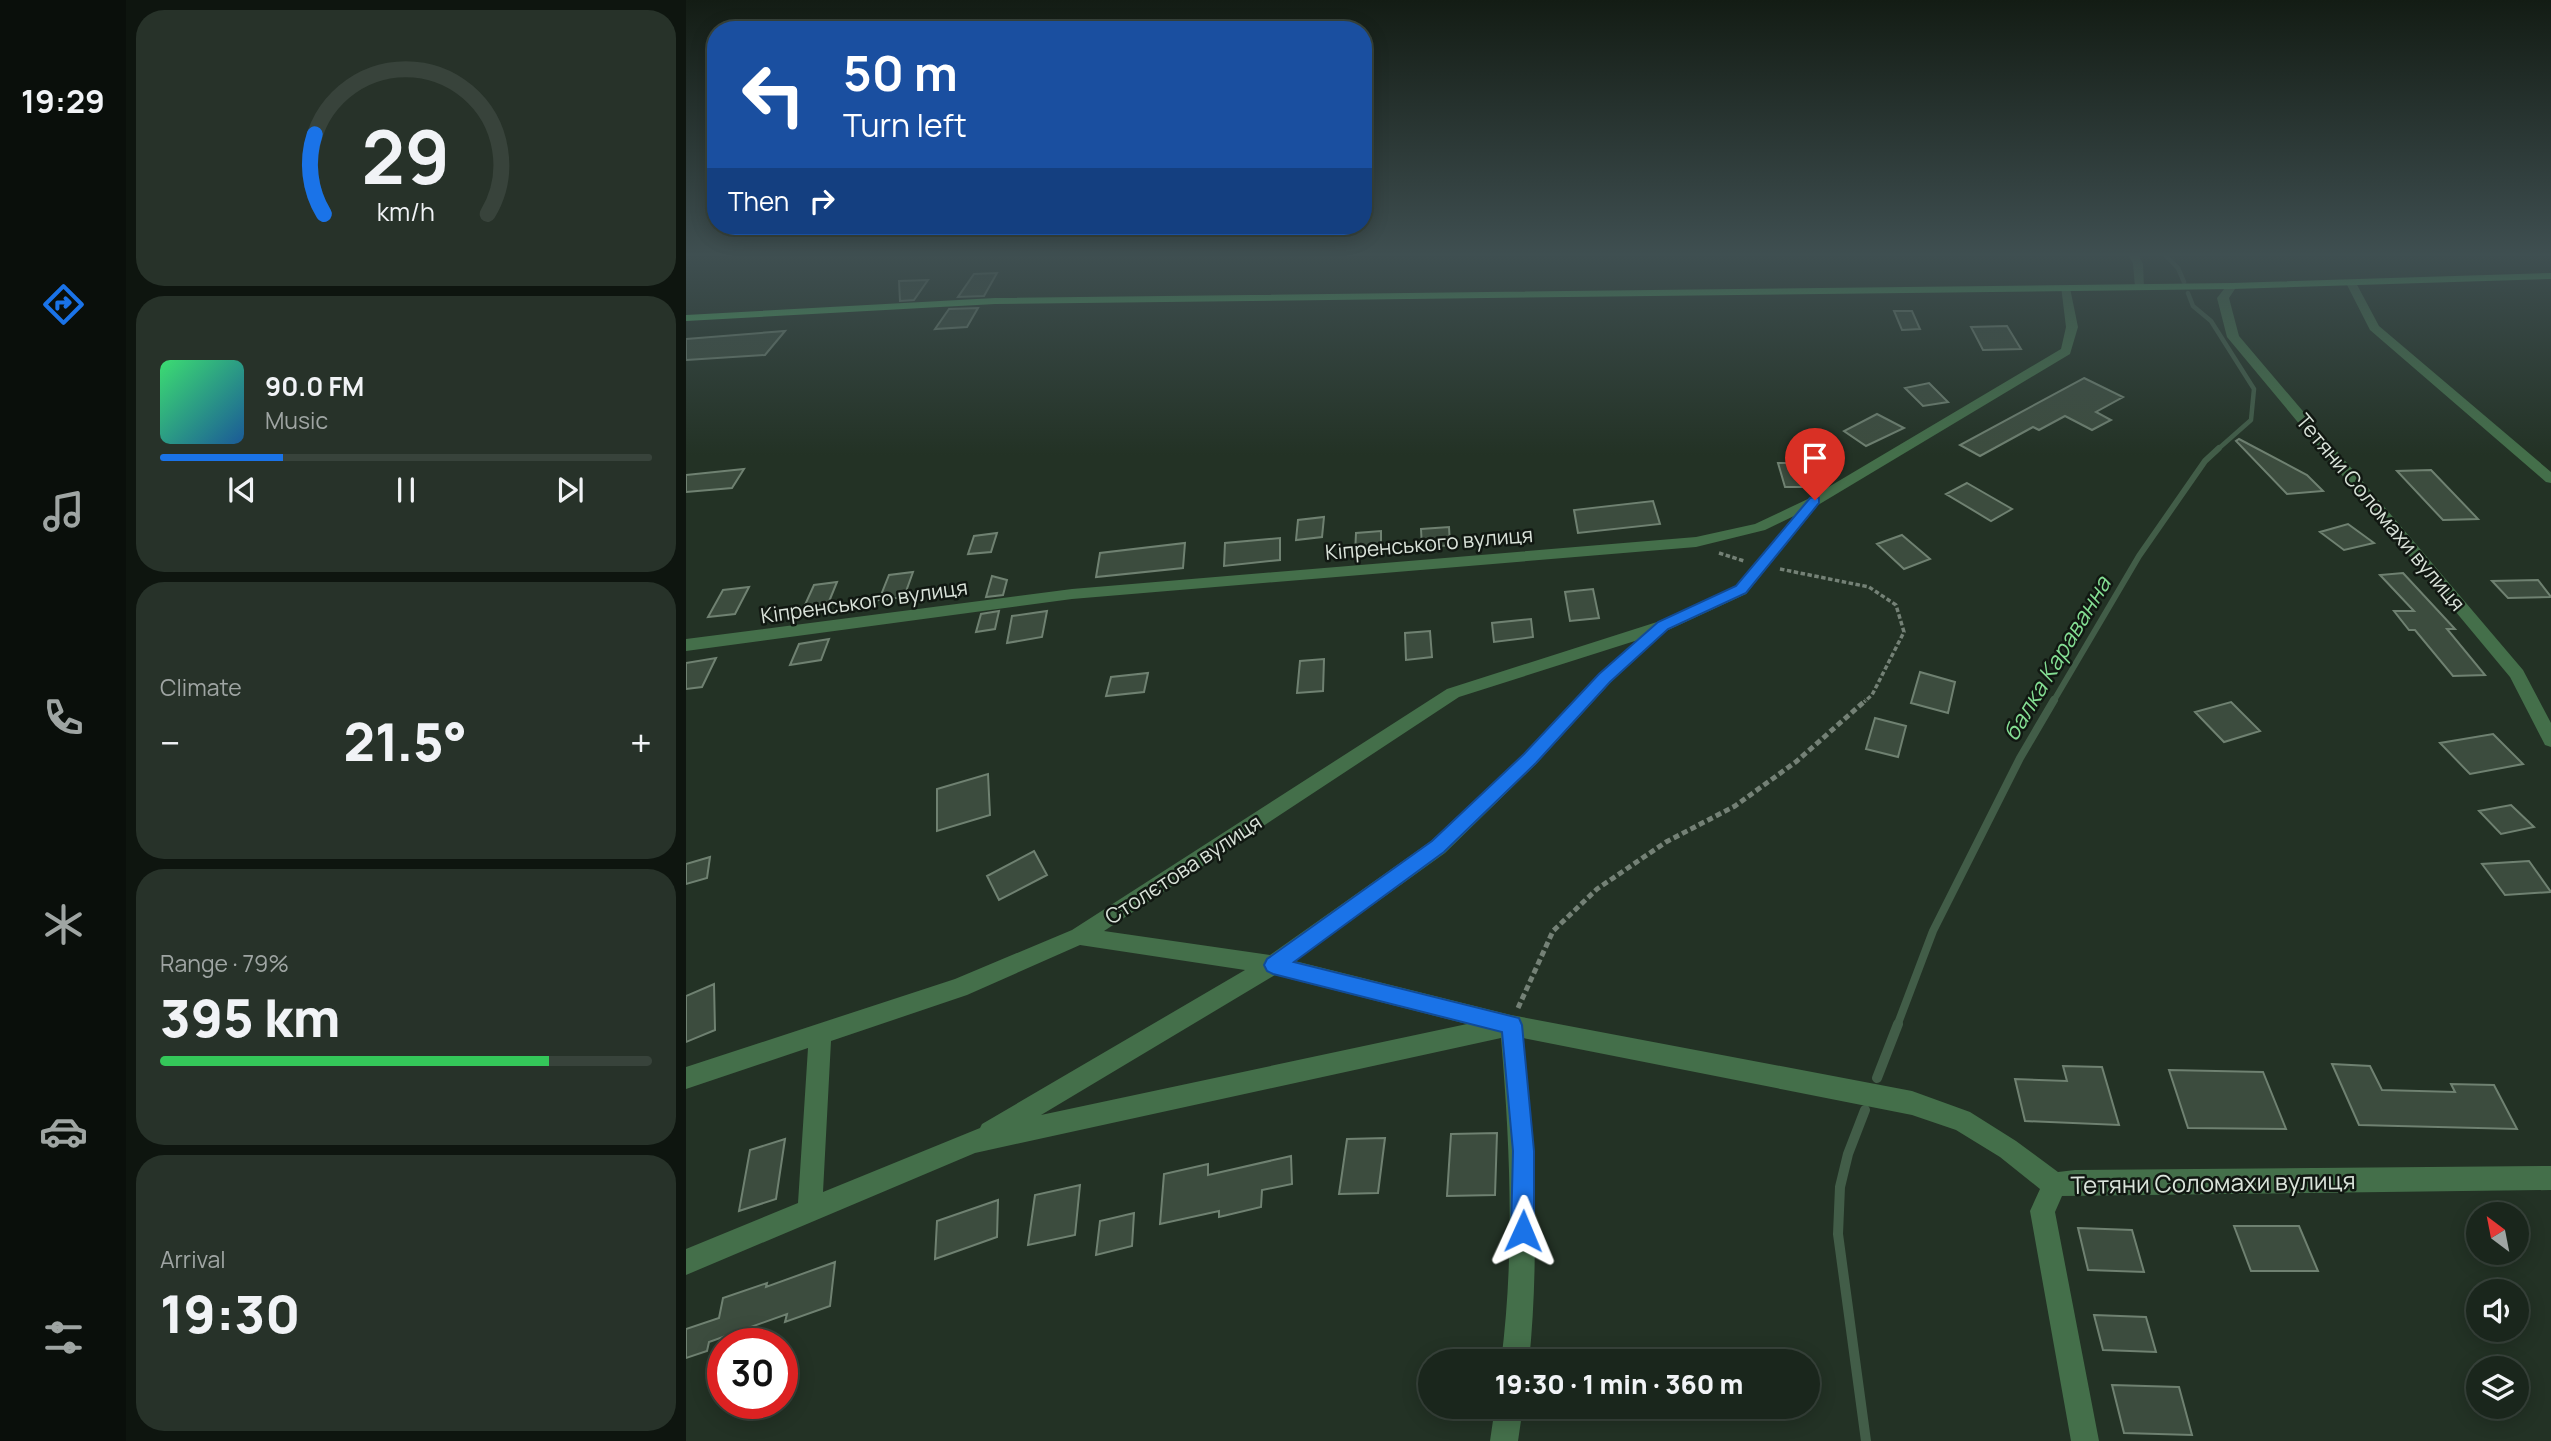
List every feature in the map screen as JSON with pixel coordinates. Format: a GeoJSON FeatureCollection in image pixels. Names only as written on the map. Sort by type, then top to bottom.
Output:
{"type":"FeatureCollection","features":[{"type":"Feature","properties":{"kind":"street","name":"Кіпренського вулиця"},"geometry":{"type":"LineString","coordinates":[[686,645],[1072,594],[1696,542],[1760,527],[1815,500],[2066,351],[2071,321]]}},
{"type":"Feature","properties":{"kind":"street","name":"Тетяни Соломахи вулиця"},"geometry":{"type":"LineString","coordinates":[[2229,321],[2234,337],[2517,674],[2551,740]]}},
{"type":"Feature","properties":{"kind":"street"},"geometry":{"type":"LineString","coordinates":[[2371,321],[2374,328],[2551,479]]}},
{"type":"Feature","properties":{"kind":"street","name":"Столєтова вулиця"},"geometry":{"type":"LineString","coordinates":[[686,1078],[959,988],[1079,936],[1453,693],[1663,626],[1741,590],[1815,500]]}},
{"type":"Feature","properties":{"kind":"street","name":"Столєтова вулиця"},"geometry":{"type":"LineString","coordinates":[[686,1262],[975,1141],[1273,965],[1438,847],[1530,759],[1605,678],[1663,626]]}},
{"type":"Feature","properties":{"kind":"street"},"geometry":{"type":"LineString","coordinates":[[1079,936],[1273,965],[1511,1025],[1912,1103],[1962,1120],[2008,1149],[2055,1185]]}},
{"type":"Feature","properties":{"kind":"street"},"geometry":{"type":"LineString","coordinates":[[1511,1025],[1524,1151],[1522,1312],[1517,1349]]}},
{"type":"Feature","properties":{"kind":"street","name":"Столєтова вулиця"},"geometry":{"type":"LineString","coordinates":[[975,1141],[1511,1025]]}},
{"type":"Feature","properties":{"kind":"street"},"geometry":{"type":"LineString","coordinates":[[810,1210],[820,1034]]}},
{"type":"Feature","properties":{"kind":"street","name":"Тетяни Соломахи вулиця"},"geometry":{"type":"LineString","coordinates":[[2085,1441],[2042,1211],[2055,1185],[2075,1182],[2551,1178]]}},
{"type":"Feature","properties":{"kind":"street"},"geometry":{"type":"LineString","coordinates":[[1504,1441],[1507,1419]]}},
{"type":"Feature","properties":{"kind":"path"},"geometry":{"type":"LineString","coordinates":[[1696,542],[1726,556],[1748,561]]}},
{"type":"Feature","properties":{"kind":"path"},"geometry":{"type":"LineString","coordinates":[[1511,1025],[1553,931],[1597,889],[1666,842],[1735,806],[1797,761],[1872,695],[1904,632],[1896,605],[1869,587],[1770,567]]}},
{"type":"Feature","properties":{"kind":"building"},"geometry":{"type":"Polygon","coordinates":[[[940,321],[970,321],[967,327],[935,329],[940,321]]]}},
{"type":"Feature","properties":{"kind":"building"},"geometry":{"type":"Polygon","coordinates":[[[1898,321],[1917,321],[1920,329],[1902,330],[1898,321]]]}},
{"type":"Feature","properties":{"kind":"building"},"geometry":{"type":"Polygon","coordinates":[[[2007,326],[2021,349],[1983,350],[1971,327],[2007,326]]]}},
{"type":"Feature","properties":{"kind":"building"},"geometry":{"type":"Polygon","coordinates":[[[785,331],[765,355],[686,360],[686,339],[785,331]]]}},
{"type":"Feature","properties":{"kind":"building"},"geometry":{"type":"Polygon","coordinates":[[[2084,378],[2123,397],[2096,412],[2111,420],[2092,430],[2065,416],[2039,430],[2033,427],[1980,456],[1960,445],[2084,378]]]}},
{"type":"Feature","properties":{"kind":"building"},"geometry":{"type":"Polygon","coordinates":[[[1929,383],[1948,402],[1923,406],[1905,388],[1929,383]]]}},
{"type":"Feature","properties":{"kind":"building"},"geometry":{"type":"Polygon","coordinates":[[[1877,414],[1904,428],[1866,446],[1844,431],[1877,414]]]}},
{"type":"Feature","properties":{"kind":"building"},"geometry":{"type":"Polygon","coordinates":[[[2239,439],[2307,475],[2323,491],[2287,494],[2236,441],[2239,439]]]}},
{"type":"Feature","properties":{"kind":"building"},"geometry":{"type":"Polygon","coordinates":[[[1778,463],[1796,463],[1803,487],[1785,487],[1778,463]]]}},
{"type":"Feature","properties":{"kind":"building"},"geometry":{"type":"Polygon","coordinates":[[[744,469],[732,488],[686,492],[686,475],[744,469]]]}},
{"type":"Feature","properties":{"kind":"building"},"geometry":{"type":"Polygon","coordinates":[[[2431,470],[2478,519],[2443,520],[2397,471],[2431,470]]]}},
{"type":"Feature","properties":{"kind":"building"},"geometry":{"type":"Polygon","coordinates":[[[1967,483],[2012,509],[1991,521],[1946,494],[1967,483]]]}},
{"type":"Feature","properties":{"kind":"building"},"geometry":{"type":"Polygon","coordinates":[[[1653,501],[1660,524],[1578,533],[1574,510],[1653,501]]]}},
{"type":"Feature","properties":{"kind":"building"},"geometry":{"type":"Polygon","coordinates":[[[1324,517],[1322,537],[1296,540],[1298,520],[1324,517]]]}},
{"type":"Feature","properties":{"kind":"building"},"geometry":{"type":"Polygon","coordinates":[[[2348,524],[2374,543],[2344,550],[2320,532],[2348,524]]]}},
{"type":"Feature","properties":{"kind":"building"},"geometry":{"type":"Polygon","coordinates":[[[1449,527],[1450,545],[1422,548],[1421,529],[1449,527]]]}},
{"type":"Feature","properties":{"kind":"building"},"geometry":{"type":"Polygon","coordinates":[[[1381,531],[1381,552],[1355,554],[1356,533],[1381,531]]]}},
{"type":"Feature","properties":{"kind":"building"},"geometry":{"type":"Polygon","coordinates":[[[997,533],[991,552],[968,554],[974,536],[997,533]]]}},
{"type":"Feature","properties":{"kind":"building"},"geometry":{"type":"Polygon","coordinates":[[[1902,535],[1930,559],[1904,569],[1877,544],[1902,535]]]}},
{"type":"Feature","properties":{"kind":"building"},"geometry":{"type":"Polygon","coordinates":[[[1280,538],[1280,560],[1224,566],[1225,543],[1280,538]]]}},
{"type":"Feature","properties":{"kind":"building"},"geometry":{"type":"Polygon","coordinates":[[[1185,543],[1183,568],[1096,577],[1100,553],[1185,543]]]}},
{"type":"Feature","properties":{"kind":"building"},"geometry":{"type":"Polygon","coordinates":[[[913,572],[904,597],[879,600],[889,575],[913,572]]]}},
{"type":"Feature","properties":{"kind":"building"},"geometry":{"type":"Polygon","coordinates":[[[2403,573],[2455,629],[2447,629],[2485,675],[2453,676],[2415,630],[2409,630],[2394,611],[2414,611],[2380,575],[2403,573]]]}},
{"type":"Feature","properties":{"kind":"building"},"geometry":{"type":"Polygon","coordinates":[[[992,576],[1007,580],[1003,595],[986,597],[992,576]]]}},
{"type":"Feature","properties":{"kind":"building"},"geometry":{"type":"Polygon","coordinates":[[[2538,580],[2551,597],[2508,598],[2492,581],[2538,580]]]}},
{"type":"Feature","properties":{"kind":"building"},"geometry":{"type":"Polygon","coordinates":[[[837,582],[828,604],[804,607],[814,585],[837,582]]]}},
{"type":"Feature","properties":{"kind":"building"},"geometry":{"type":"Polygon","coordinates":[[[749,587],[735,614],[708,617],[723,590],[749,587]]]}},
{"type":"Feature","properties":{"kind":"building"},"geometry":{"type":"Polygon","coordinates":[[[1593,589],[1599,618],[1570,621],[1565,592],[1593,589]]]}},
{"type":"Feature","properties":{"kind":"building"},"geometry":{"type":"Polygon","coordinates":[[[999,611],[995,629],[976,632],[981,614],[999,611]]]}},
{"type":"Feature","properties":{"kind":"building"},"geometry":{"type":"Polygon","coordinates":[[[1047,611],[1042,637],[1007,643],[1012,616],[1047,611]]]}},
{"type":"Feature","properties":{"kind":"building"},"geometry":{"type":"Polygon","coordinates":[[[1531,619],[1533,637],[1494,642],[1492,623],[1531,619]]]}},
{"type":"Feature","properties":{"kind":"building"},"geometry":{"type":"Polygon","coordinates":[[[1430,631],[1432,657],[1406,660],[1405,633],[1430,631]]]}},
{"type":"Feature","properties":{"kind":"building"},"geometry":{"type":"Polygon","coordinates":[[[829,639],[821,660],[790,665],[799,644],[829,639]]]}},
{"type":"Feature","properties":{"kind":"building"},"geometry":{"type":"Polygon","coordinates":[[[716,658],[702,687],[686,689],[686,663],[716,658]]]}},
{"type":"Feature","properties":{"kind":"building"},"geometry":{"type":"Polygon","coordinates":[[[1324,659],[1323,691],[1297,693],[1300,661],[1324,659]]]}},
{"type":"Feature","properties":{"kind":"building"},"geometry":{"type":"Polygon","coordinates":[[[1920,672],[1955,682],[1948,713],[1911,703],[1920,672]]]}},
{"type":"Feature","properties":{"kind":"building"},"geometry":{"type":"Polygon","coordinates":[[[1148,673],[1144,692],[1106,696],[1111,677],[1148,673]]]}},
{"type":"Feature","properties":{"kind":"building"},"geometry":{"type":"Polygon","coordinates":[[[2231,702],[2260,731],[2224,742],[2195,712],[2231,702]]]}},
{"type":"Feature","properties":{"kind":"building"},"geometry":{"type":"Polygon","coordinates":[[[1875,718],[1906,726],[1898,757],[1866,749],[1875,718]]]}},
{"type":"Feature","properties":{"kind":"building"},"geometry":{"type":"Polygon","coordinates":[[[2493,734],[2523,764],[2470,774],[2440,743],[2493,734]]]}},
{"type":"Feature","properties":{"kind":"building"},"geometry":{"type":"Polygon","coordinates":[[[988,774],[990,815],[937,831],[937,789],[988,774]]]}},
{"type":"Feature","properties":{"kind":"building"},"geometry":{"type":"Polygon","coordinates":[[[2511,805],[2534,827],[2501,834],[2479,811],[2511,805]]]}},
{"type":"Feature","properties":{"kind":"building"},"geometry":{"type":"Polygon","coordinates":[[[1034,851],[1047,875],[999,900],[987,876],[1034,851]]]}},
{"type":"Feature","properties":{"kind":"building"},"geometry":{"type":"Polygon","coordinates":[[[710,857],[707,878],[686,884],[686,864],[710,857]]]}},
{"type":"Feature","properties":{"kind":"building"},"geometry":{"type":"Polygon","coordinates":[[[2529,861],[2551,892],[2505,895],[2482,864],[2529,861]]]}},
{"type":"Feature","properties":{"kind":"building"},"geometry":{"type":"Polygon","coordinates":[[[714,984],[715,1030],[686,1042],[686,996],[714,984]]]}},
{"type":"Feature","properties":{"kind":"building"},"geometry":{"type":"Polygon","coordinates":[[[2332,1064],[2370,1066],[2382,1090],[2455,1092],[2451,1084],[2494,1085],[2517,1129],[2359,1125],[2332,1064]]]}},
{"type":"Feature","properties":{"kind":"building"},"geometry":{"type":"Polygon","coordinates":[[[2063,1066],[2102,1067],[2119,1125],[2025,1121],[2015,1079],[2067,1081],[2063,1066]]]}},
{"type":"Feature","properties":{"kind":"building"},"geometry":{"type":"Polygon","coordinates":[[[2169,1070],[2263,1072],[2286,1129],[2188,1128],[2169,1070]]]}},
{"type":"Feature","properties":{"kind":"building"},"geometry":{"type":"Polygon","coordinates":[[[1497,1133],[1495,1195],[1447,1196],[1451,1134],[1497,1133]]]}},
{"type":"Feature","properties":{"kind":"building"},"geometry":{"type":"Polygon","coordinates":[[[1385,1138],[1378,1193],[1339,1194],[1347,1139],[1385,1138]]]}},
{"type":"Feature","properties":{"kind":"building"},"geometry":{"type":"Polygon","coordinates":[[[785,1139],[776,1199],[739,1211],[750,1150],[785,1139]]]}},
{"type":"Feature","properties":{"kind":"building"},"geometry":{"type":"Polygon","coordinates":[[[1291,1156],[1292,1184],[1262,1190],[1261,1207],[1219,1217],[1219,1211],[1160,1224],[1164,1174],[1208,1164],[1208,1175],[1291,1156]]]}},
{"type":"Feature","properties":{"kind":"building"},"geometry":{"type":"Polygon","coordinates":[[[1080,1185],[1075,1235],[1028,1245],[1035,1195],[1080,1185]]]}},
{"type":"Feature","properties":{"kind":"building"},"geometry":{"type":"Polygon","coordinates":[[[998,1200],[997,1237],[935,1259],[937,1221],[998,1200]]]}},
{"type":"Feature","properties":{"kind":"building"},"geometry":{"type":"Polygon","coordinates":[[[1134,1213],[1132,1246],[1096,1255],[1100,1221],[1134,1213]]]}},
{"type":"Feature","properties":{"kind":"building"},"geometry":{"type":"Polygon","coordinates":[[[2234,1226],[2299,1226],[2318,1271],[2251,1271],[2234,1226]]]}},
{"type":"Feature","properties":{"kind":"building"},"geometry":{"type":"Polygon","coordinates":[[[2078,1228],[2132,1230],[2144,1272],[2088,1270],[2078,1228]]]}},
{"type":"Feature","properties":{"kind":"building"},"geometry":{"type":"Polygon","coordinates":[[[835,1262],[830,1306],[785,1322],[787,1314],[748,1328],[707,1328],[707,1351],[686,1358],[686,1329],[719,1318],[723,1298],[767,1283],[766,1287],[835,1262]]]}},
{"type":"Feature","properties":{"kind":"building"},"geometry":{"type":"Polygon","coordinates":[[[2094,1315],[2146,1317],[2156,1352],[2103,1350],[2094,1315]]]}},
{"type":"Feature","properties":{"kind":"building"},"geometry":{"type":"Polygon","coordinates":[[[2112,1385],[2179,1387],[2192,1435],[2124,1433],[2112,1385]]]}},
{"type":"Feature","properties":{"kind":"waterway","name":"балка Караванна"},"geometry":{"type":"LineString","coordinates":[[2211,321],[2254,389],[2251,420],[2217,450]]}},
{"type":"Feature","properties":{"kind":"waterway","name":"балка Караванна"},"geometry":{"type":"LineString","coordinates":[[2053,702],[2139,556],[2205,461],[2219,448]]}},
{"type":"Feature","properties":{"kind":"waterway","name":"балка Караванна"},"geometry":{"type":"LineString","coordinates":[[1897,1026],[1933,931],[2020,758],[2054,700]]}},
{"type":"Feature","properties":{"kind":"waterway","name":"балка Караванна"},"geometry":{"type":"LineString","coordinates":[[1877,1078],[1898,1024]]}},
{"type":"Feature","properties":{"kind":"waterway","name":"балка Караванна"},"geometry":{"type":"LineString","coordinates":[[1865,1110],[1848,1154],[1840,1187],[1838,1234],[1866,1441]]}},
{"type":"Feature","properties":{"kind":"route"},"geometry":{"type":"LineString","coordinates":[[1523,1231],[1524,1151],[1511,1025],[1273,965],[1438,847],[1530,759],[1605,678],[1663,626],[1741,590],[1815,500]]}}]}
